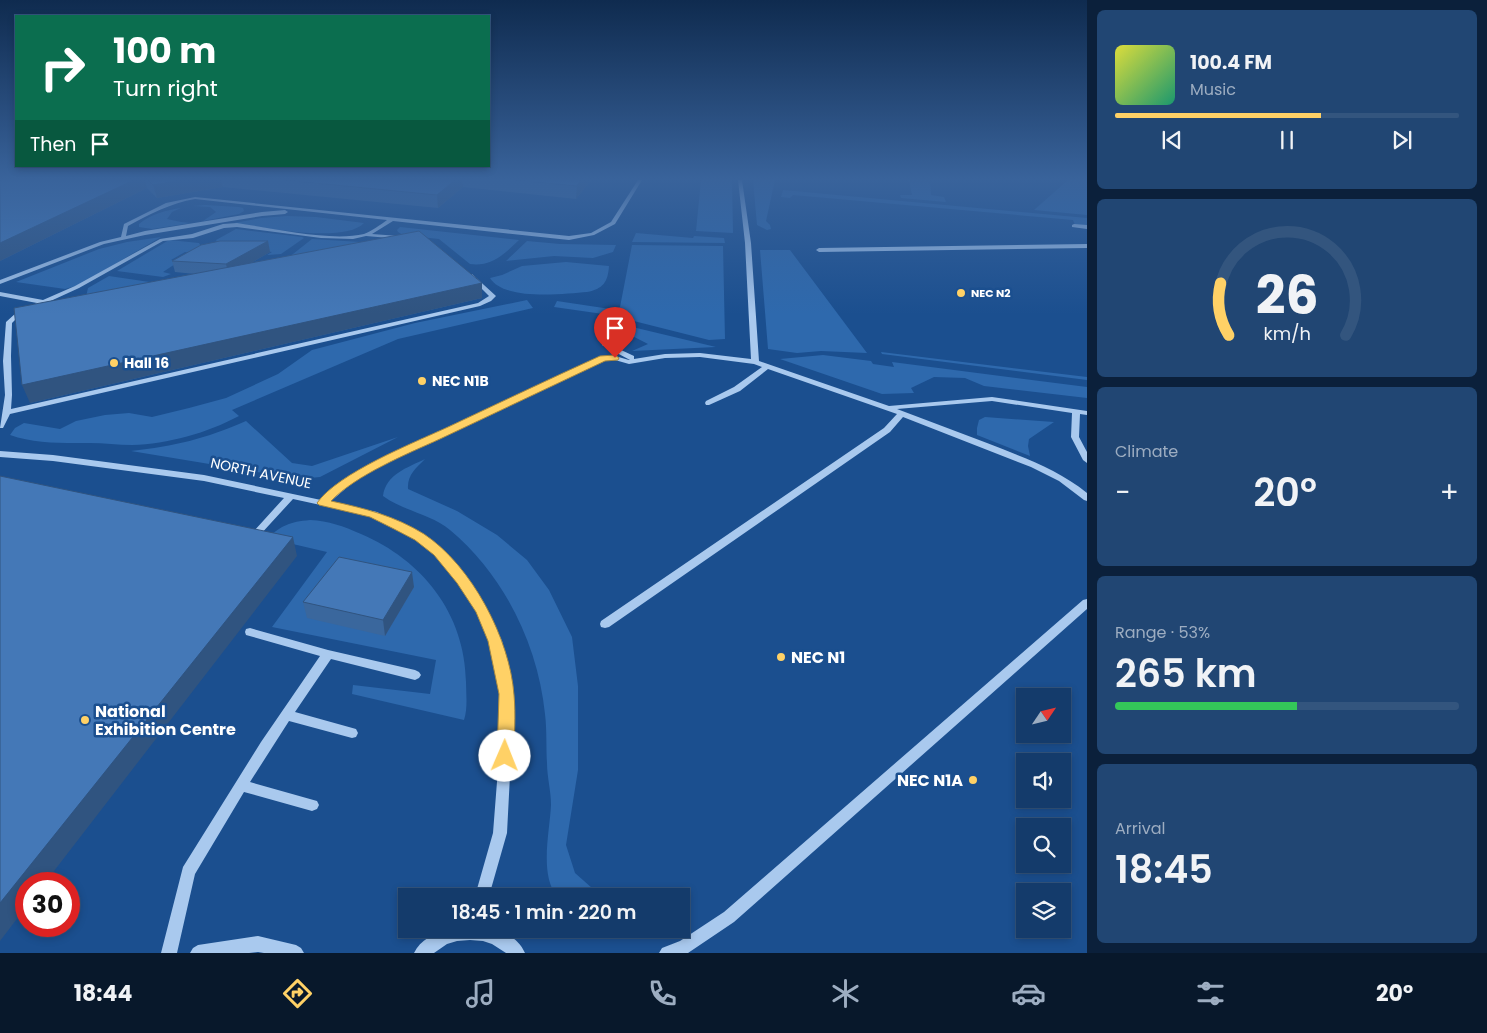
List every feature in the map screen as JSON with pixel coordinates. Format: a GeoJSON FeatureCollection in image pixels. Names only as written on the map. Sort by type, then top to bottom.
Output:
{"type":"FeatureCollection","features":[{"type":"Feature","properties":{"kind":"street"},"geometry":{"type":"LineString","coordinates":[[123,238],[127,224]]}},
{"type":"Feature","properties":{"kind":"street"},"geometry":{"type":"LineString","coordinates":[[0,282],[88,248],[123,238],[199,224]]}},
{"type":"Feature","properties":{"kind":"street"},"geometry":{"type":"LineString","coordinates":[[0,426],[8,404],[7,359],[9,322],[18,314],[77,287],[162,240],[193,236],[223,226],[237,225],[334,237],[354,237],[367,234],[383,224]]}},
{"type":"Feature","properties":{"kind":"street"},"geometry":{"type":"LineString","coordinates":[[460,224],[494,231],[570,238],[592,234],[610,224]]}},
{"type":"Feature","properties":{"kind":"street"},"geometry":{"type":"LineString","coordinates":[[746,224],[755,362]]}},
{"type":"Feature","properties":{"kind":"street"},"geometry":{"type":"LineString","coordinates":[[196,225],[202,233]]}},
{"type":"Feature","properties":{"kind":"street"},"geometry":{"type":"LineString","coordinates":[[494,231],[499,225]]}},
{"type":"Feature","properties":{"kind":"street"},"geometry":{"type":"LineString","coordinates":[[1074,226],[1087,227]]}},
{"type":"Feature","properties":{"kind":"street"},"geometry":{"type":"LineString","coordinates":[[367,234],[404,238]]}},
{"type":"Feature","properties":{"kind":"street"},"geometry":{"type":"LineString","coordinates":[[819,250],[1087,246]]}},
{"type":"Feature","properties":{"kind":"street"},"geometry":{"type":"LineString","coordinates":[[6,413],[480,304],[490,300],[493,296],[488,289],[467,271]]}},
{"type":"Feature","properties":{"kind":"street"},"geometry":{"type":"LineString","coordinates":[[0,294],[42,302]]}},
{"type":"Feature","properties":{"kind":"street"},"geometry":{"type":"LineString","coordinates":[[604,344],[636,360]]}},
{"type":"Feature","properties":{"kind":"street"},"geometry":{"type":"LineString","coordinates":[[323,503],[336,489],[415,446],[604,358],[615,358],[629,362],[665,356],[700,355],[755,362],[889,408],[1043,469],[1074,486],[1087,498]]}},
{"type":"Feature","properties":{"kind":"street"},"geometry":{"type":"LineString","coordinates":[[709,403],[738,389],[768,366]]}},
{"type":"Feature","properties":{"kind":"street"},"geometry":{"type":"LineString","coordinates":[[889,408],[992,400],[1087,413]]}},
{"type":"Feature","properties":{"kind":"street"},"geometry":{"type":"LineString","coordinates":[[1076,411],[1075,437],[1087,460]]}},
{"type":"Feature","properties":{"kind":"street"},"geometry":{"type":"LineString","coordinates":[[605,624],[887,430],[902,413]]}},
{"type":"Feature","properties":{"kind":"street","name":"NORTH AVENUE"},"geometry":{"type":"LineString","coordinates":[[0,454],[54,458],[204,478],[374,514],[420,538],[438,552],[462,580],[482,611],[496,641],[507,694],[500,833],[484,888]]}},
{"type":"Feature","properties":{"kind":"street"},"geometry":{"type":"LineString","coordinates":[[256,534],[291,496]]}},
{"type":"Feature","properties":{"kind":"street"},"geometry":{"type":"LineString","coordinates":[[667,953],[684,947],[728,917],[1087,603]]}},
{"type":"Feature","properties":{"kind":"street"},"geometry":{"type":"LineString","coordinates":[[250,632],[414,675]]}},
{"type":"Feature","properties":{"kind":"street"},"geometry":{"type":"LineString","coordinates":[[169,953],[188,872],[286,715],[328,654]]}},
{"type":"Feature","properties":{"kind":"street"},"geometry":{"type":"LineString","coordinates":[[286,715],[352,733]]}},
{"type":"Feature","properties":{"kind":"street"},"geometry":{"type":"LineString","coordinates":[[242,785],[312,805]]}},
{"type":"Feature","properties":{"kind":"street"},"geometry":{"type":"LineString","coordinates":[[422,953],[443,938]]}},
{"type":"Feature","properties":{"kind":"street"},"geometry":{"type":"LineString","coordinates":[[500,938],[508,942],[517,953]]}},
{"type":"Feature","properties":{"kind":"street"},"geometry":{"type":"LineString","coordinates":[[198,953],[258,944],[296,953]]}},
{"type":"Feature","properties":{"kind":"shaded area"},"geometry":{"type":"Polygon","coordinates":[[[139,224],[181,224],[152,229],[139,227],[139,224]]]}},
{"type":"Feature","properties":{"kind":"shaded area"},"geometry":{"type":"Polygon","coordinates":[[[244,224],[362,224],[354,229],[339,232],[321,233],[244,224]]]}},
{"type":"Feature","properties":{"kind":"shaded area"},"geometry":{"type":"Polygon","coordinates":[[[697,224],[733,224],[733,233],[696,231],[697,224]]]}},
{"type":"Feature","properties":{"kind":"shaded area"},"geometry":{"type":"Polygon","coordinates":[[[769,224],[771,229],[767,230],[757,225],[769,224]]]}},
{"type":"Feature","properties":{"kind":"shaded area"},"geometry":{"type":"Polygon","coordinates":[[[400,227],[519,240],[503,255],[491,261],[470,264],[439,239],[403,235],[397,230],[400,227]]]}},
{"type":"Feature","properties":{"kind":"shaded area"},"geometry":{"type":"Polygon","coordinates":[[[236,229],[304,238],[281,254],[267,255],[272,252],[252,249],[221,249],[216,240],[236,229]]]}},
{"type":"Feature","properties":{"kind":"shaded area"},"geometry":{"type":"Polygon","coordinates":[[[636,233],[693,238],[694,236],[724,238],[725,243],[632,242],[636,233]]]}},
{"type":"Feature","properties":{"kind":"shaded area"},"geometry":{"type":"Polygon","coordinates":[[[161,237],[79,285],[65,289],[16,282],[99,249],[127,242],[161,237]]]}},
{"type":"Feature","properties":{"kind":"shaded area"},"geometry":{"type":"Polygon","coordinates":[[[312,239],[361,242],[370,250],[279,265],[312,239]]]}},
{"type":"Feature","properties":{"kind":"shaded area"},"geometry":{"type":"Polygon","coordinates":[[[169,240],[199,243],[204,252],[197,254],[185,252],[171,260],[178,262],[163,272],[171,274],[163,277],[117,271],[169,240]]]}},
{"type":"Feature","properties":{"kind":"shaded area"},"geometry":{"type":"Polygon","coordinates":[[[527,241],[560,244],[616,245],[613,252],[593,258],[554,256],[506,261],[527,241]]]}},
{"type":"Feature","properties":{"kind":"shaded area"},"geometry":{"type":"Polygon","coordinates":[[[632,245],[723,246],[725,339],[709,340],[610,315],[554,307],[557,301],[617,310],[620,307],[632,245]]]}},
{"type":"Feature","properties":{"kind":"shaded area"},"geometry":{"type":"Polygon","coordinates":[[[760,250],[790,250],[867,353],[821,351],[797,353],[768,349],[760,250]]]}},
{"type":"Feature","properties":{"kind":"shaded area"},"geometry":{"type":"Polygon","coordinates":[[[566,262],[609,266],[604,284],[597,289],[587,292],[549,295],[508,290],[497,285],[490,278],[522,266],[566,262]]]}},
{"type":"Feature","properties":{"kind":"shaded area"},"geometry":{"type":"Polygon","coordinates":[[[109,276],[170,285],[84,306],[88,288],[109,276]]]}},
{"type":"Feature","properties":{"kind":"shaded area"},"geometry":{"type":"Polygon","coordinates":[[[527,300],[533,308],[398,339],[232,410],[239,416],[214,428],[173,440],[132,445],[49,442],[29,440],[10,435],[15,428],[24,423],[60,429],[76,421],[105,415],[129,413],[152,417],[189,408],[226,398],[278,374],[312,350],[415,323],[527,300]]]}},
{"type":"Feature","properties":{"kind":"shaded area"},"geometry":{"type":"Polygon","coordinates":[[[599,319],[716,347],[632,351],[648,344],[599,319]]]}},
{"type":"Feature","properties":{"kind":"shaded area"},"geometry":{"type":"Polygon","coordinates":[[[881,352],[1087,377],[1087,380],[882,354],[881,352]]]}},
{"type":"Feature","properties":{"kind":"shaded area"},"geometry":{"type":"Polygon","coordinates":[[[823,355],[871,361],[873,364],[894,367],[892,362],[1087,387],[1087,398],[984,386],[965,378],[934,377],[911,388],[914,393],[882,394],[780,359],[823,355]]]}},
{"type":"Feature","properties":{"kind":"shaded area"},"geometry":{"type":"Polygon","coordinates":[[[985,417],[1054,422],[1029,439],[1030,456],[977,435],[979,420],[985,417]]]}},
{"type":"Feature","properties":{"kind":"shaded area"},"geometry":{"type":"Polygon","coordinates":[[[246,421],[292,463],[312,466],[398,437],[320,477],[299,479],[131,451],[190,441],[217,433],[246,421]]]}},
{"type":"Feature","properties":{"kind":"shaded area"},"geometry":{"type":"Polygon","coordinates":[[[425,459],[411,476],[408,489],[457,511],[497,535],[527,560],[549,590],[572,637],[578,686],[578,770],[566,845],[575,873],[592,888],[553,888],[548,876],[547,852],[551,805],[547,768],[545,714],[535,662],[526,637],[502,590],[487,568],[469,548],[450,530],[434,520],[383,496],[388,482],[405,469],[425,459]]]}},
{"type":"Feature","properties":{"kind":"shaded area"},"geometry":{"type":"Polygon","coordinates":[[[310,520],[342,526],[383,545],[403,558],[421,574],[436,592],[458,633],[464,657],[466,710],[464,720],[352,694],[353,685],[430,694],[436,660],[272,627],[327,552],[267,538],[287,525],[310,520]]]}},
{"type":"Feature","properties":{"kind":"building"},"geometry":{"type":"Polygon","coordinates":[[[0,224],[39,224],[0,243],[0,224]]]}},
{"type":"Feature","properties":{"kind":"building","name":"Hall 16"},"geometry":{"type":"Polygon","coordinates":[[[419,231],[482,283],[22,385],[14,308],[419,231]]]}},
{"type":"Feature","properties":{"kind":"building"},"geometry":{"type":"Polygon","coordinates":[[[220,241],[268,241],[226,264],[172,261],[201,245],[220,241]]]}},
{"type":"Feature","properties":{"kind":"building","name":"National Exhibition Centre"},"geometry":{"type":"Polygon","coordinates":[[[0,476],[293,537],[25,872],[15,872],[15,884],[0,903],[0,476]]]}},
{"type":"Feature","properties":{"kind":"building"},"geometry":{"type":"Polygon","coordinates":[[[339,557],[412,572],[383,620],[303,602],[339,557]]]}},
{"type":"Feature","properties":{"kind":"place","name":"NEC N2"},"geometry":{"type":"Point","coordinates":[961,293]}},
{"type":"Feature","properties":{"kind":"place","name":"Hall 16"},"geometry":{"type":"Point","coordinates":[114,363]}},
{"type":"Feature","properties":{"kind":"place","name":"NEC N1B"},"geometry":{"type":"Point","coordinates":[422,381]}},
{"type":"Feature","properties":{"kind":"place","name":"NEC N1"},"geometry":{"type":"Point","coordinates":[781,657]}},
{"type":"Feature","properties":{"kind":"place","name":"National Exhibition Centre"},"geometry":{"type":"Point","coordinates":[85,720]}},
{"type":"Feature","properties":{"kind":"place","name":"NEC N1A"},"geometry":{"type":"Point","coordinates":[973,780]}},
{"type":"Feature","properties":{"kind":"route"},"geometry":{"type":"LineString","coordinates":[[505,756],[507,694],[496,641],[482,611],[462,580],[438,552],[420,538],[374,514],[323,503],[336,489],[415,446],[604,358],[615,358]]}}]}
